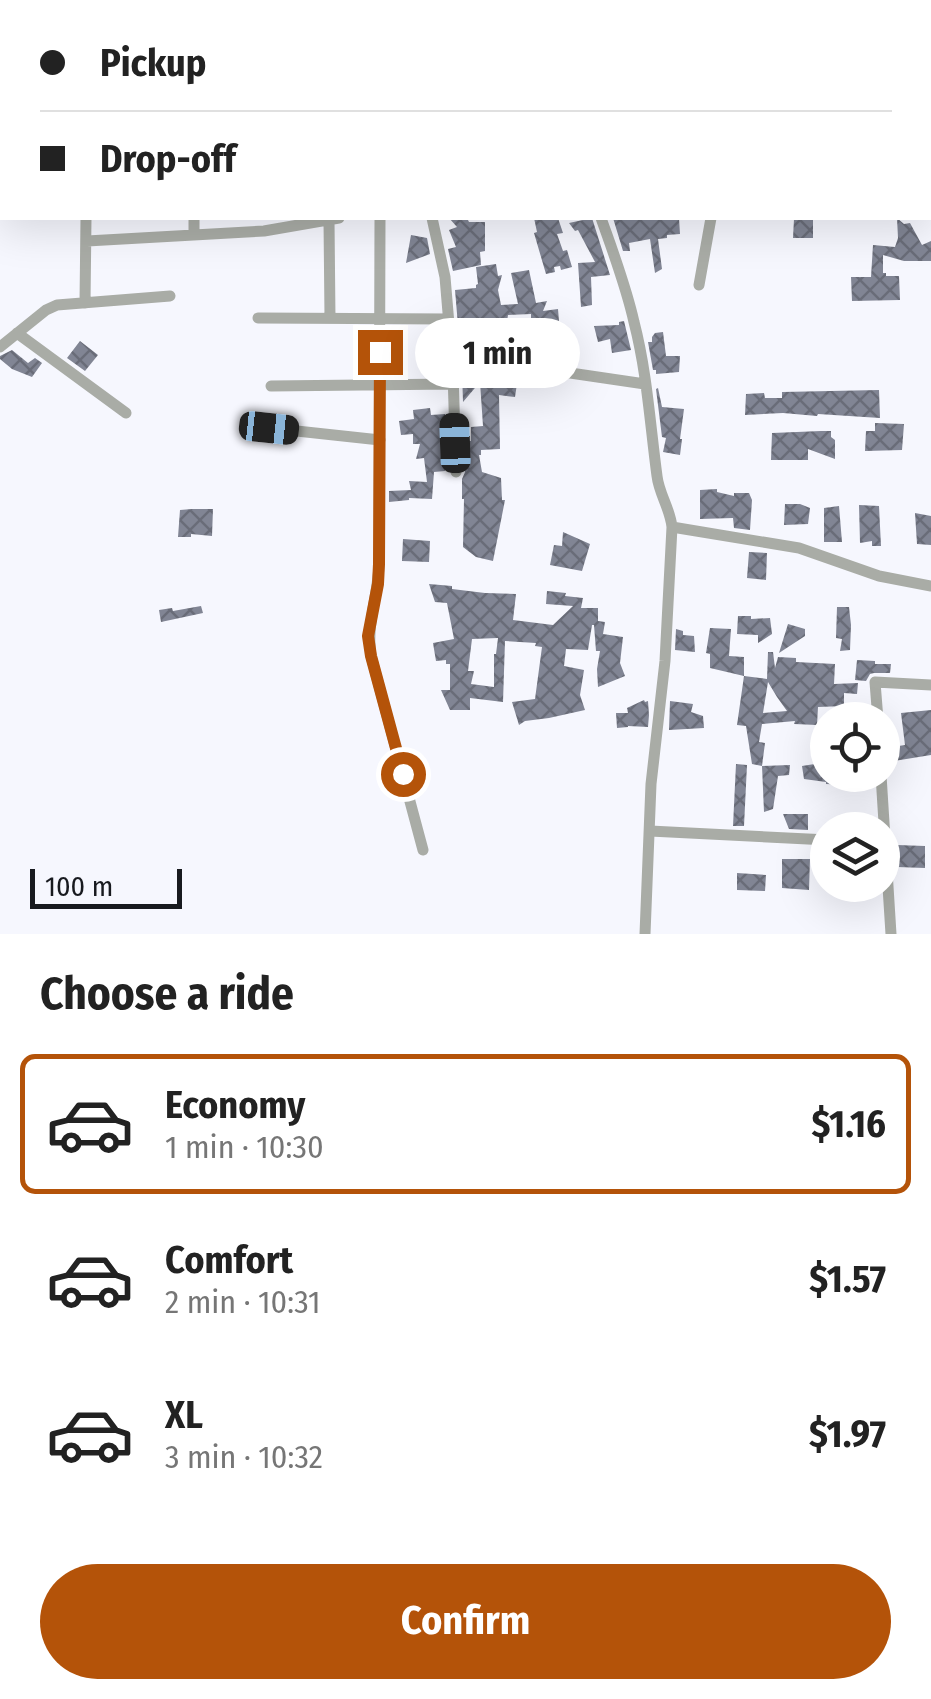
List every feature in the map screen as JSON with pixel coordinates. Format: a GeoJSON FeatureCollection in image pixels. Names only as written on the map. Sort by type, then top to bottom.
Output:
{"type":"FeatureCollection","features":[{"type":"Feature","properties":{"kind":"street"},"geometry":{"type":"LineString","coordinates":[[85,303],[86,220]]}},
{"type":"Feature","properties":{"kind":"street"},"geometry":{"type":"LineString","coordinates":[[194,220],[194,235]]}},
{"type":"Feature","properties":{"kind":"street"},"geometry":{"type":"LineString","coordinates":[[87,241],[264,231],[328,220]]}},
{"type":"Feature","properties":{"kind":"street"},"geometry":{"type":"LineString","coordinates":[[330,318],[334,220]]}},
{"type":"Feature","properties":{"kind":"street"},"geometry":{"type":"LineString","coordinates":[[380,220],[378,584],[368,636],[423,850]]}},
{"type":"Feature","properties":{"kind":"street"},"geometry":{"type":"LineString","coordinates":[[432,220],[445,276],[456,472]]}},
{"type":"Feature","properties":{"kind":"street"},"geometry":{"type":"LineString","coordinates":[[603,220],[630,303],[654,433],[657,477],[672,528],[665,660],[651,784],[646,934]]}},
{"type":"Feature","properties":{"kind":"street"},"geometry":{"type":"LineString","coordinates":[[700,285],[710,220]]}},
{"type":"Feature","properties":{"kind":"street"},"geometry":{"type":"LineString","coordinates":[[0,347],[57,305],[170,296]]}},
{"type":"Feature","properties":{"kind":"street"},"geometry":{"type":"LineString","coordinates":[[258,318],[448,318]]}},
{"type":"Feature","properties":{"kind":"street"},"geometry":{"type":"LineString","coordinates":[[18,334],[126,412]]}},
{"type":"Feature","properties":{"kind":"street"},"geometry":{"type":"LineString","coordinates":[[516,366],[645,384]]}},
{"type":"Feature","properties":{"kind":"street"},"geometry":{"type":"LineString","coordinates":[[270,386],[453,384]]}},
{"type":"Feature","properties":{"kind":"street"},"geometry":{"type":"LineString","coordinates":[[269,428],[380,440]]}},
{"type":"Feature","properties":{"kind":"street"},"geometry":{"type":"LineString","coordinates":[[672,528],[799,548],[879,576],[931,586]]}},
{"type":"Feature","properties":{"kind":"street"},"geometry":{"type":"LineString","coordinates":[[877,702],[875,682],[931,685]]}},
{"type":"Feature","properties":{"kind":"street"},"geometry":{"type":"LineString","coordinates":[[650,831],[810,839]]}},
{"type":"Feature","properties":{"kind":"street"},"geometry":{"type":"LineString","coordinates":[[889,902],[891,934]]}},
{"type":"Feature","properties":{"kind":"building"},"geometry":{"type":"Polygon","coordinates":[[[451,220],[485,222],[481,265],[453,271],[448,249],[456,247],[449,230],[457,227],[451,220]]]}},
{"type":"Feature","properties":{"kind":"building"},"geometry":{"type":"Polygon","coordinates":[[[534,220],[559,220],[563,233],[557,234],[572,267],[554,267],[555,272],[546,274],[534,233],[534,220]]]}},
{"type":"Feature","properties":{"kind":"building"},"geometry":{"type":"Polygon","coordinates":[[[593,220],[610,275],[591,277],[592,305],[581,307],[578,263],[595,262],[578,230],[569,223],[593,220]]]}},
{"type":"Feature","properties":{"kind":"building"},"geometry":{"type":"Polygon","coordinates":[[[614,220],[679,220],[680,234],[658,239],[662,269],[655,273],[650,239],[629,243],[630,251],[623,251],[614,220]]]}},
{"type":"Feature","properties":{"kind":"building"},"geometry":{"type":"Polygon","coordinates":[[[794,220],[813,220],[813,238],[793,238],[794,220]]]}},
{"type":"Feature","properties":{"kind":"building"},"geometry":{"type":"Polygon","coordinates":[[[897,220],[910,223],[922,245],[931,241],[931,261],[904,261],[883,255],[883,273],[899,276],[900,300],[852,301],[851,277],[871,277],[873,245],[895,247],[897,220]]]}},
{"type":"Feature","properties":{"kind":"building"},"geometry":{"type":"Polygon","coordinates":[[[411,235],[427,238],[430,254],[406,263],[411,235]]]}},
{"type":"Feature","properties":{"kind":"building"},"geometry":{"type":"Polygon","coordinates":[[[496,264],[498,276],[502,275],[498,290],[501,305],[518,304],[511,273],[529,270],[536,303],[547,301],[543,311],[558,309],[559,321],[531,324],[531,314],[508,315],[505,335],[480,332],[479,350],[508,353],[508,333],[520,333],[520,354],[524,357],[467,360],[470,337],[459,337],[455,290],[476,288],[476,267],[496,264]]]}},
{"type":"Feature","properties":{"kind":"building"},"geometry":{"type":"Polygon","coordinates":[[[624,321],[631,350],[612,353],[610,339],[598,342],[594,326],[619,325],[624,321]]]}},
{"type":"Feature","properties":{"kind":"building"},"geometry":{"type":"Polygon","coordinates":[[[663,332],[666,356],[680,356],[679,372],[656,374],[653,370],[648,342],[652,342],[655,333],[663,332]]]}},
{"type":"Feature","properties":{"kind":"building"},"geometry":{"type":"Polygon","coordinates":[[[441,340],[443,371],[428,372],[426,341],[441,340]]]}},
{"type":"Feature","properties":{"kind":"building"},"geometry":{"type":"Polygon","coordinates":[[[80,341],[98,355],[85,371],[67,358],[80,341]]]}},
{"type":"Feature","properties":{"kind":"building"},"geometry":{"type":"Polygon","coordinates":[[[541,341],[573,344],[573,357],[552,356],[552,361],[544,360],[546,357],[538,355],[541,341]]]}},
{"type":"Feature","properties":{"kind":"building"},"geometry":{"type":"Polygon","coordinates":[[[12,350],[28,363],[35,358],[42,363],[32,377],[0,359],[12,350]]]}},
{"type":"Feature","properties":{"kind":"building"},"geometry":{"type":"Polygon","coordinates":[[[462,371],[518,377],[515,397],[499,395],[500,449],[481,450],[479,455],[482,472],[501,478],[505,500],[493,561],[476,557],[463,547],[464,441],[471,441],[471,427],[483,426],[480,382],[463,402],[462,371]]]}},
{"type":"Feature","properties":{"kind":"building"},"geometry":{"type":"Polygon","coordinates":[[[658,388],[662,407],[684,409],[680,455],[663,452],[666,438],[662,437],[658,388]]]}},
{"type":"Feature","properties":{"kind":"building"},"geometry":{"type":"Polygon","coordinates":[[[879,390],[880,418],[745,415],[746,394],[782,398],[782,392],[879,390]]]}},
{"type":"Feature","properties":{"kind":"building"},"geometry":{"type":"Polygon","coordinates":[[[430,408],[431,415],[445,414],[445,471],[434,472],[432,499],[389,502],[389,491],[411,490],[409,481],[427,482],[424,458],[416,459],[420,444],[413,444],[413,434],[401,435],[399,421],[414,419],[413,410],[430,408]]]}},
{"type":"Feature","properties":{"kind":"building"},"geometry":{"type":"Polygon","coordinates":[[[875,423],[904,424],[902,450],[865,451],[866,431],[875,431],[875,423]]]}},
{"type":"Feature","properties":{"kind":"building"},"geometry":{"type":"Polygon","coordinates":[[[831,431],[835,459],[808,449],[808,460],[771,460],[772,433],[831,431]]]}},
{"type":"Feature","properties":{"kind":"building"},"geometry":{"type":"Polygon","coordinates":[[[717,489],[734,496],[749,493],[750,530],[734,528],[733,518],[700,519],[700,490],[717,489]]]}},
{"type":"Feature","properties":{"kind":"building"},"geometry":{"type":"Polygon","coordinates":[[[785,504],[810,508],[808,524],[784,525],[785,504]]]}},
{"type":"Feature","properties":{"kind":"building"},"geometry":{"type":"Polygon","coordinates":[[[859,505],[879,506],[881,546],[872,546],[872,541],[860,543],[859,505]]]}},
{"type":"Feature","properties":{"kind":"building"},"geometry":{"type":"Polygon","coordinates":[[[839,506],[842,542],[824,542],[824,508],[839,506]]]}},
{"type":"Feature","properties":{"kind":"building"},"geometry":{"type":"Polygon","coordinates":[[[213,509],[212,536],[178,537],[180,510],[213,509]]]}},
{"type":"Feature","properties":{"kind":"building"},"geometry":{"type":"Polygon","coordinates":[[[915,513],[931,516],[931,545],[917,544],[915,513]]]}},
{"type":"Feature","properties":{"kind":"building"},"geometry":{"type":"Polygon","coordinates":[[[563,532],[590,544],[582,571],[550,565],[554,545],[562,546],[563,532]]]}},
{"type":"Feature","properties":{"kind":"building"},"geometry":{"type":"Polygon","coordinates":[[[403,539],[430,541],[429,562],[402,561],[403,539]]]}},
{"type":"Feature","properties":{"kind":"building"},"geometry":{"type":"Polygon","coordinates":[[[749,552],[767,553],[766,580],[747,578],[749,552]]]}},
{"type":"Feature","properties":{"kind":"building"},"geometry":{"type":"Polygon","coordinates":[[[429,584],[516,594],[513,620],[553,625],[573,606],[546,604],[547,591],[583,598],[581,608],[598,608],[598,621],[605,622],[603,634],[623,637],[620,663],[625,676],[598,687],[600,651],[596,651],[592,625],[588,650],[566,649],[564,666],[584,670],[580,695],[585,710],[519,725],[512,702],[535,699],[542,647],[505,641],[503,702],[470,698],[470,710],[450,710],[441,690],[450,690],[450,664],[446,660],[436,661],[433,643],[454,639],[447,603],[435,602],[429,584]],[[498,638],[472,639],[468,671],[474,671],[471,684],[494,687],[498,638]]]}},
{"type":"Feature","properties":{"kind":"building"},"geometry":{"type":"Polygon","coordinates":[[[201,606],[203,613],[161,622],[159,610],[201,606]]]}},
{"type":"Feature","properties":{"kind":"building"},"geometry":{"type":"Polygon","coordinates":[[[837,607],[849,607],[850,650],[840,651],[842,639],[836,638],[837,607]]]}},
{"type":"Feature","properties":{"kind":"building"},"geometry":{"type":"Polygon","coordinates":[[[738,616],[770,618],[772,634],[758,643],[758,635],[737,634],[738,616]]]}},
{"type":"Feature","properties":{"kind":"building"},"geometry":{"type":"Polygon","coordinates":[[[788,624],[805,629],[805,636],[779,653],[788,624]]]}},
{"type":"Feature","properties":{"kind":"building"},"geometry":{"type":"Polygon","coordinates":[[[710,628],[731,629],[729,656],[744,657],[744,676],[710,668],[710,654],[706,653],[710,628]]]}},
{"type":"Feature","properties":{"kind":"building"},"geometry":{"type":"Polygon","coordinates":[[[676,629],[683,631],[683,635],[694,636],[695,652],[675,650],[676,629]]]}},
{"type":"Feature","properties":{"kind":"building"},"geometry":{"type":"Polygon","coordinates":[[[768,652],[773,652],[775,668],[778,657],[835,664],[834,684],[858,683],[857,694],[844,693],[844,702],[810,702],[810,725],[794,724],[795,721],[762,724],[762,766],[752,764],[746,726],[737,725],[744,676],[767,679],[768,652]],[[768,682],[763,713],[787,711],[768,682]]]}},
{"type":"Feature","properties":{"kind":"building"},"geometry":{"type":"Polygon","coordinates":[[[857,660],[891,664],[890,673],[870,674],[866,681],[855,680],[857,660]]]}},
{"type":"Feature","properties":{"kind":"building"},"geometry":{"type":"Polygon","coordinates":[[[648,701],[648,727],[617,728],[616,713],[628,713],[627,708],[648,701]]]}},
{"type":"Feature","properties":{"kind":"building"},"geometry":{"type":"Polygon","coordinates":[[[670,701],[693,704],[691,712],[703,716],[704,728],[669,730],[670,701]]]}},
{"type":"Feature","properties":{"kind":"building"},"geometry":{"type":"Polygon","coordinates":[[[931,710],[931,755],[900,760],[900,746],[905,745],[901,713],[931,710]]]}},
{"type":"Feature","properties":{"kind":"building"},"geometry":{"type":"Polygon","coordinates":[[[736,764],[747,765],[744,826],[733,826],[736,764]]]}},
{"type":"Feature","properties":{"kind":"building"},"geometry":{"type":"Polygon","coordinates":[[[790,765],[789,775],[778,776],[773,809],[764,812],[762,766],[790,765]]]}},
{"type":"Feature","properties":{"kind":"building"},"geometry":{"type":"Polygon","coordinates":[[[810,765],[810,780],[804,779],[802,766],[810,765]]]}},
{"type":"Feature","properties":{"kind":"building"},"geometry":{"type":"Polygon","coordinates":[[[783,814],[808,814],[808,830],[789,829],[783,814]]]}},
{"type":"Feature","properties":{"kind":"building"},"geometry":{"type":"Polygon","coordinates":[[[900,845],[925,846],[925,868],[900,867],[900,845]]]}},
{"type":"Feature","properties":{"kind":"building"},"geometry":{"type":"Polygon","coordinates":[[[782,859],[810,859],[809,890],[782,888],[782,859]]]}},
{"type":"Feature","properties":{"kind":"building"},"geometry":{"type":"Polygon","coordinates":[[[737,873],[766,875],[765,891],[737,890],[737,873]]]}},
{"type":"Feature","properties":{"kind":"route"},"geometry":{"type":"LineString","coordinates":[[380,352],[378,584],[368,636],[403,774]]}}]}
